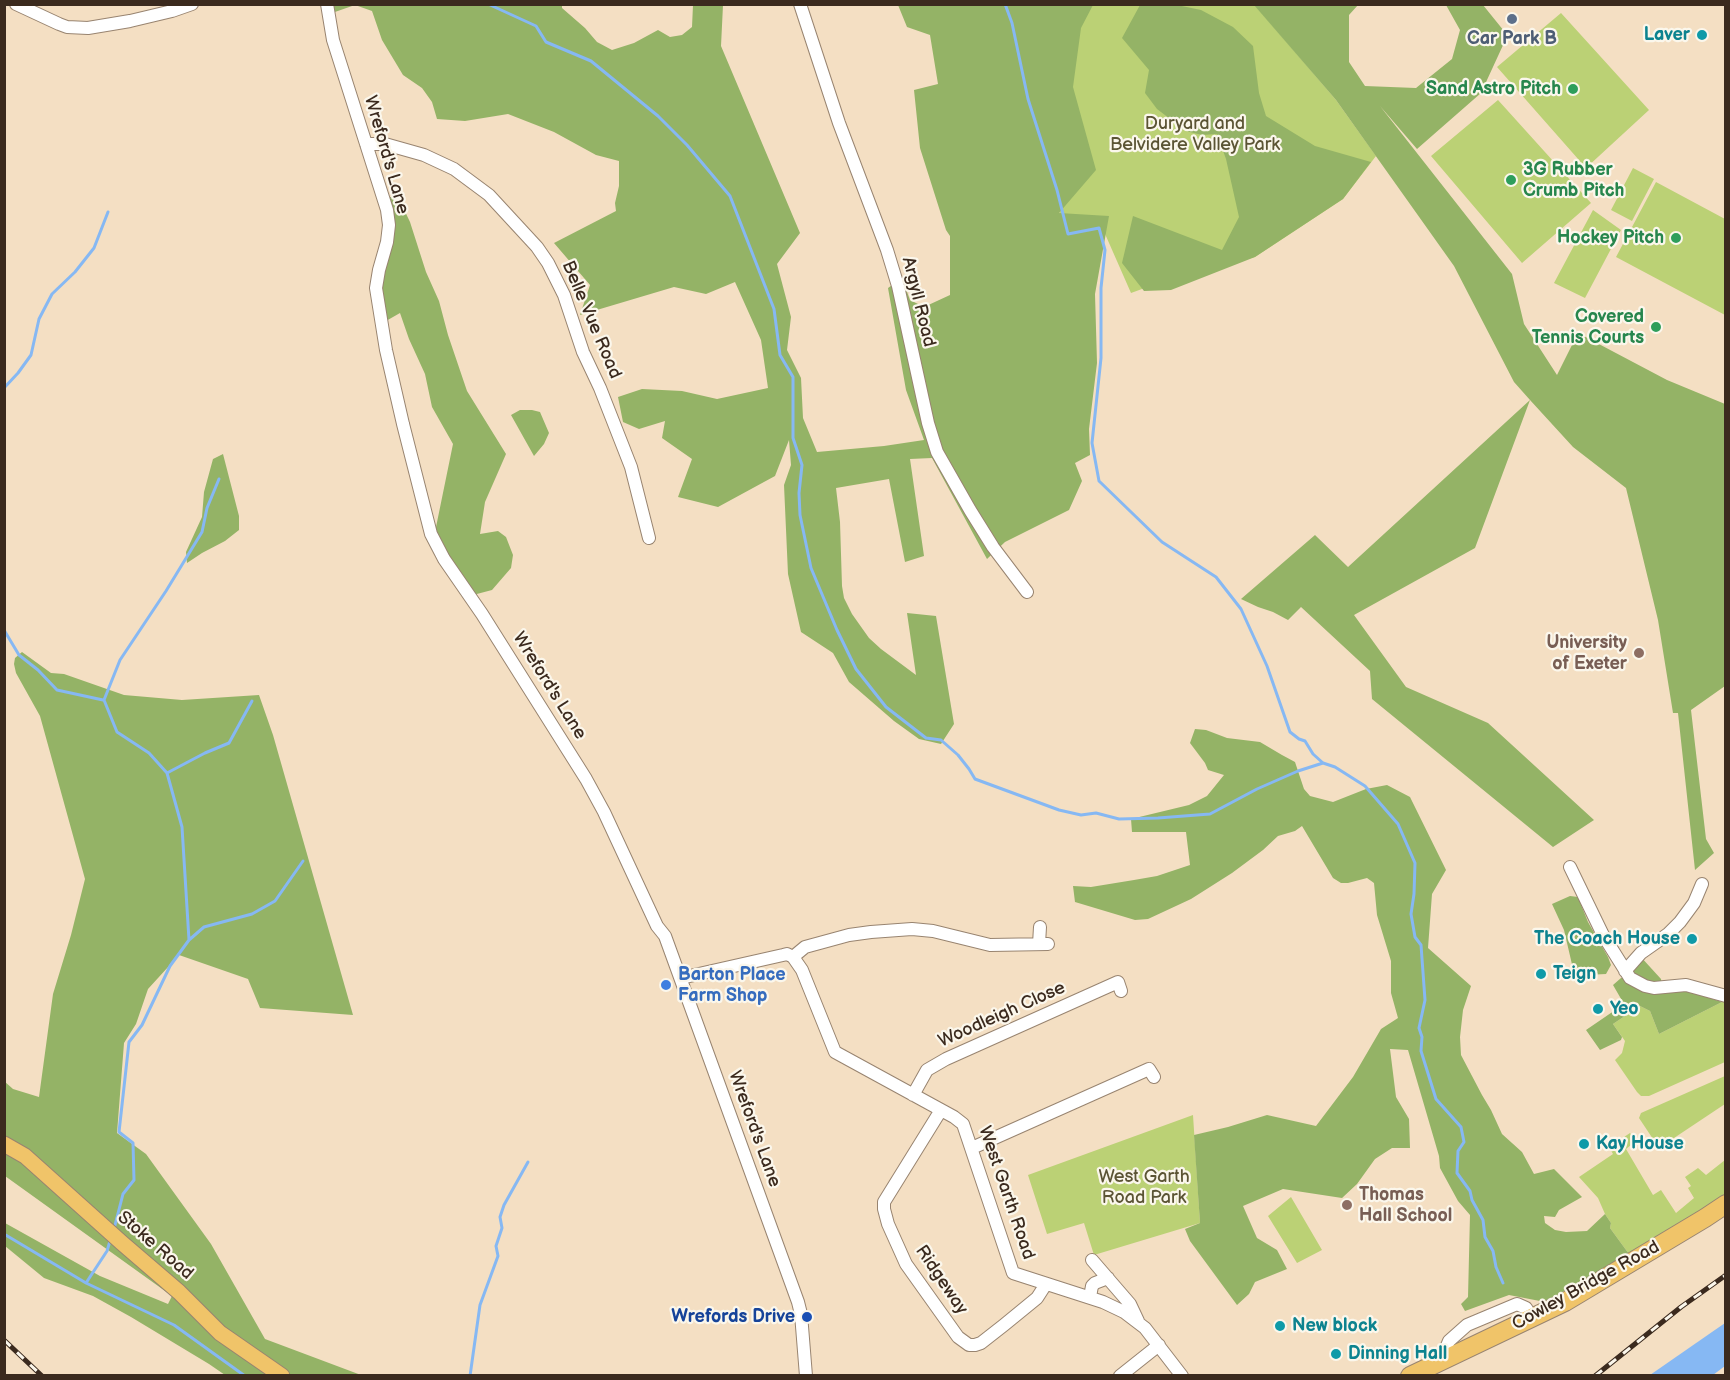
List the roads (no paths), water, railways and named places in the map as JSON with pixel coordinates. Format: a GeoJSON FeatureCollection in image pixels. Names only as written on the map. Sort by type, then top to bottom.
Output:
{"type":"FeatureCollection","features":[{"type":"Feature","properties":{"kind":"highway","name":"Cowley Bridge Road"},"geometry":{"type":"LineString","coordinates":[[1410,1376],[1533,1319],[1593,1286],[1706,1218],[1725,1204]]}},
{"type":"Feature","properties":{"kind":"main road","name":"Stoke Road"},"geometry":{"type":"LineString","coordinates":[[4,1144],[25,1156],[179,1292],[220,1333],[282,1376]]}},
{"type":"Feature","properties":{"kind":"street"},"geometry":{"type":"LineString","coordinates":[[16,4],[67,27],[88,28],[130,21],[192,4]]}},
{"type":"Feature","properties":{"kind":"street","name":"Wreford's Lane"},"geometry":{"type":"LineString","coordinates":[[327,4],[333,40],[387,210],[389,225],[387,242],[376,288],[379,311],[403,424],[431,534],[444,559],[586,779],[604,812],[657,926],[665,936],[798,1302],[806,1376]]}},
{"type":"Feature","properties":{"kind":"street","name":"Argyll Road"},"geometry":{"type":"LineString","coordinates":[[800,4],[839,123],[887,250],[937,452],[993,547],[1027,592]]}},
{"type":"Feature","properties":{"kind":"street","name":"Belle Vue Road"},"geometry":{"type":"LineString","coordinates":[[366,144],[385,144],[424,154],[454,169],[489,195],[537,247],[564,295],[583,352],[627,456],[637,486],[649,538]]}},
{"type":"Feature","properties":{"kind":"street"},"geometry":{"type":"LineString","coordinates":[[1570,867],[1603,935],[1630,978],[1654,988],[1686,985],[1725,996]]}},
{"type":"Feature","properties":{"kind":"street"},"geometry":{"type":"LineString","coordinates":[[1625,971],[1641,953],[1668,934],[1680,922],[1695,903],[1702,884]]}},
{"type":"Feature","properties":{"kind":"street"},"geometry":{"type":"LineString","coordinates":[[681,978],[787,954],[793,957],[796,952],[805,947],[849,935],[912,929],[933,931],[990,945],[1044,944],[1040,927]]}},
{"type":"Feature","properties":{"kind":"street","name":"West Garth Road"},"geometry":{"type":"LineString","coordinates":[[793,957],[802,970],[835,1052],[963,1124],[1014,1273],[1090,1298],[1124,1312],[1138,1321]]}},
{"type":"Feature","properties":{"kind":"street","name":"Woodleigh Close"},"geometry":{"type":"LineString","coordinates":[[913,1095],[921,1079],[931,1067],[1118,983]]}},
{"type":"Feature","properties":{"kind":"street"},"geometry":{"type":"LineString","coordinates":[[972,1148],[1150,1070]]}},
{"type":"Feature","properties":{"kind":"street","name":"Ridgeway"},"geometry":{"type":"LineString","coordinates":[[940,1110],[884,1202],[888,1224],[906,1264],[958,1337],[969,1345],[981,1343],[1004,1325],[1037,1298],[1046,1284]]}},
{"type":"Feature","properties":{"kind":"street","name":"West Garth Road"},"geometry":{"type":"LineString","coordinates":[[1092,1260],[1130,1304],[1138,1321],[1182,1376]]}},
{"type":"Feature","properties":{"kind":"street"},"geometry":{"type":"LineString","coordinates":[[1090,1298],[1095,1282],[1108,1278]]}},
{"type":"Feature","properties":{"kind":"street"},"geometry":{"type":"LineString","coordinates":[[1120,1376],[1159,1345]]}},
{"type":"Feature","properties":{"kind":"water"},"geometry":{"type":"Polygon","coordinates":[[[1725,1323],[1725,1366],[1713,1375],[1650,1375],[1725,1323]]]}},
{"type":"Feature","properties":{"kind":"waterway"},"geometry":{"type":"LineString","coordinates":[[488,4],[536,26],[546,42],[591,61],[658,116],[687,145],[730,196],[774,309],[780,355],[793,377],[793,438],[802,465],[799,493],[800,515],[811,568],[856,669],[886,707],[926,738],[941,740],[958,755],[975,779],[1059,810],[1081,815],[1096,813],[1119,819],[1210,814],[1257,789],[1323,763]]}},
{"type":"Feature","properties":{"kind":"waterway"},"geometry":{"type":"LineString","coordinates":[[1005,4],[1012,23],[1028,99],[1057,190],[1068,234],[1099,228],[1105,250],[1101,288],[1101,358],[1092,443],[1099,481],[1162,542],[1216,577],[1241,609],[1267,666],[1290,732],[1305,741],[1313,754],[1323,763],[1335,767],[1365,786],[1398,824],[1415,863],[1411,914],[1415,937],[1421,945],[1425,1000],[1419,1028],[1422,1037],[1421,1051],[1436,1099],[1461,1127],[1464,1142],[1458,1151],[1457,1173],[1470,1191],[1472,1200],[1483,1220],[1485,1237],[1493,1251],[1496,1267],[1503,1283]]}},
{"type":"Feature","properties":{"kind":"waterway"},"geometry":{"type":"LineString","coordinates":[[4,388],[31,355],[39,319],[52,294],[75,272],[94,248],[108,212]]}},
{"type":"Feature","properties":{"kind":"waterway"},"geometry":{"type":"LineString","coordinates":[[114,1229],[123,1194],[134,1180],[133,1143],[119,1132],[129,1042],[142,1025],[170,966],[189,940],[182,827],[167,773],[149,753],[117,732],[104,700],[120,660],[202,532],[207,508],[219,479]]}},
{"type":"Feature","properties":{"kind":"waterway"},"geometry":{"type":"LineString","coordinates":[[4,630],[19,655],[38,670],[57,690],[103,700]]}},
{"type":"Feature","properties":{"kind":"waterway"},"geometry":{"type":"LineString","coordinates":[[167,773],[229,743],[252,701]]}},
{"type":"Feature","properties":{"kind":"waterway"},"geometry":{"type":"LineString","coordinates":[[189,940],[204,927],[252,914],[275,901],[303,861]]}},
{"type":"Feature","properties":{"kind":"waterway"},"geometry":{"type":"LineString","coordinates":[[470,1376],[480,1305],[498,1256],[496,1246],[502,1228],[500,1217],[504,1205],[528,1162]]}},
{"type":"Feature","properties":{"kind":"waterway"},"geometry":{"type":"LineString","coordinates":[[4,1234],[86,1283],[174,1325],[245,1376]]}},
{"type":"Feature","properties":{"kind":"waterway"},"geometry":{"type":"LineString","coordinates":[[86,1283],[107,1251],[110,1241]]}},
{"type":"Feature","properties":{"kind":"railway"},"geometry":{"type":"LineString","coordinates":[[1595,1376],[1681,1307],[1726,1275]]}},
{"type":"Feature","properties":{"kind":"railway"},"geometry":{"type":"LineString","coordinates":[[4,1340],[42,1376]]}},
{"type":"Feature","properties":{"kind":"place","name":"Car Park B"},"geometry":{"type":"Point","coordinates":[1512,19]}},
{"type":"Feature","properties":{"kind":"place","name":"Laver"},"geometry":{"type":"Point","coordinates":[1702,35]}},
{"type":"Feature","properties":{"kind":"place","name":"Sand Astro Pitch"},"geometry":{"type":"Point","coordinates":[1573,89]}},
{"type":"Feature","properties":{"kind":"place","name":"3G Rubber Crumb Pitch"},"geometry":{"type":"Point","coordinates":[1511,180]}},
{"type":"Feature","properties":{"kind":"place","name":"Hockey Pitch"},"geometry":{"type":"Point","coordinates":[1676,238]}},
{"type":"Feature","properties":{"kind":"place","name":"Covered Tennis Courts"},"geometry":{"type":"Point","coordinates":[1656,327]}},
{"type":"Feature","properties":{"kind":"place","name":"University of Exeter"},"geometry":{"type":"Point","coordinates":[1639,653]}},
{"type":"Feature","properties":{"kind":"place","name":"The Coach House"},"geometry":{"type":"Point","coordinates":[1692,939]}},
{"type":"Feature","properties":{"kind":"place","name":"Teign"},"geometry":{"type":"Point","coordinates":[1541,974]}},
{"type":"Feature","properties":{"kind":"place","name":"Barton Place Farm Shop"},"geometry":{"type":"Point","coordinates":[666,985]}},
{"type":"Feature","properties":{"kind":"place","name":"Yeo"},"geometry":{"type":"Point","coordinates":[1598,1009]}},
{"type":"Feature","properties":{"kind":"place","name":"Kay House"},"geometry":{"type":"Point","coordinates":[1584,1144]}},
{"type":"Feature","properties":{"kind":"place","name":"Thomas Hall School"},"geometry":{"type":"Point","coordinates":[1347,1205]}},
{"type":"Feature","properties":{"kind":"place","name":"Wrefords Drive"},"geometry":{"type":"Point","coordinates":[807,1317]}},
{"type":"Feature","properties":{"kind":"place","name":"New block"},"geometry":{"type":"Point","coordinates":[1280,1326]}},
{"type":"Feature","properties":{"kind":"place","name":"Dinning Hall"},"geometry":{"type":"Point","coordinates":[1336,1354]}},
{"type":"Feature","properties":{"kind":"park label","name":"Duryard and Belvidere Valley Park"},"geometry":{"type":"Point","coordinates":[1195,134]}},
{"type":"Feature","properties":{"kind":"park label","name":"West Garth Road Park"},"geometry":{"type":"Point","coordinates":[1144,1187]}}]}
